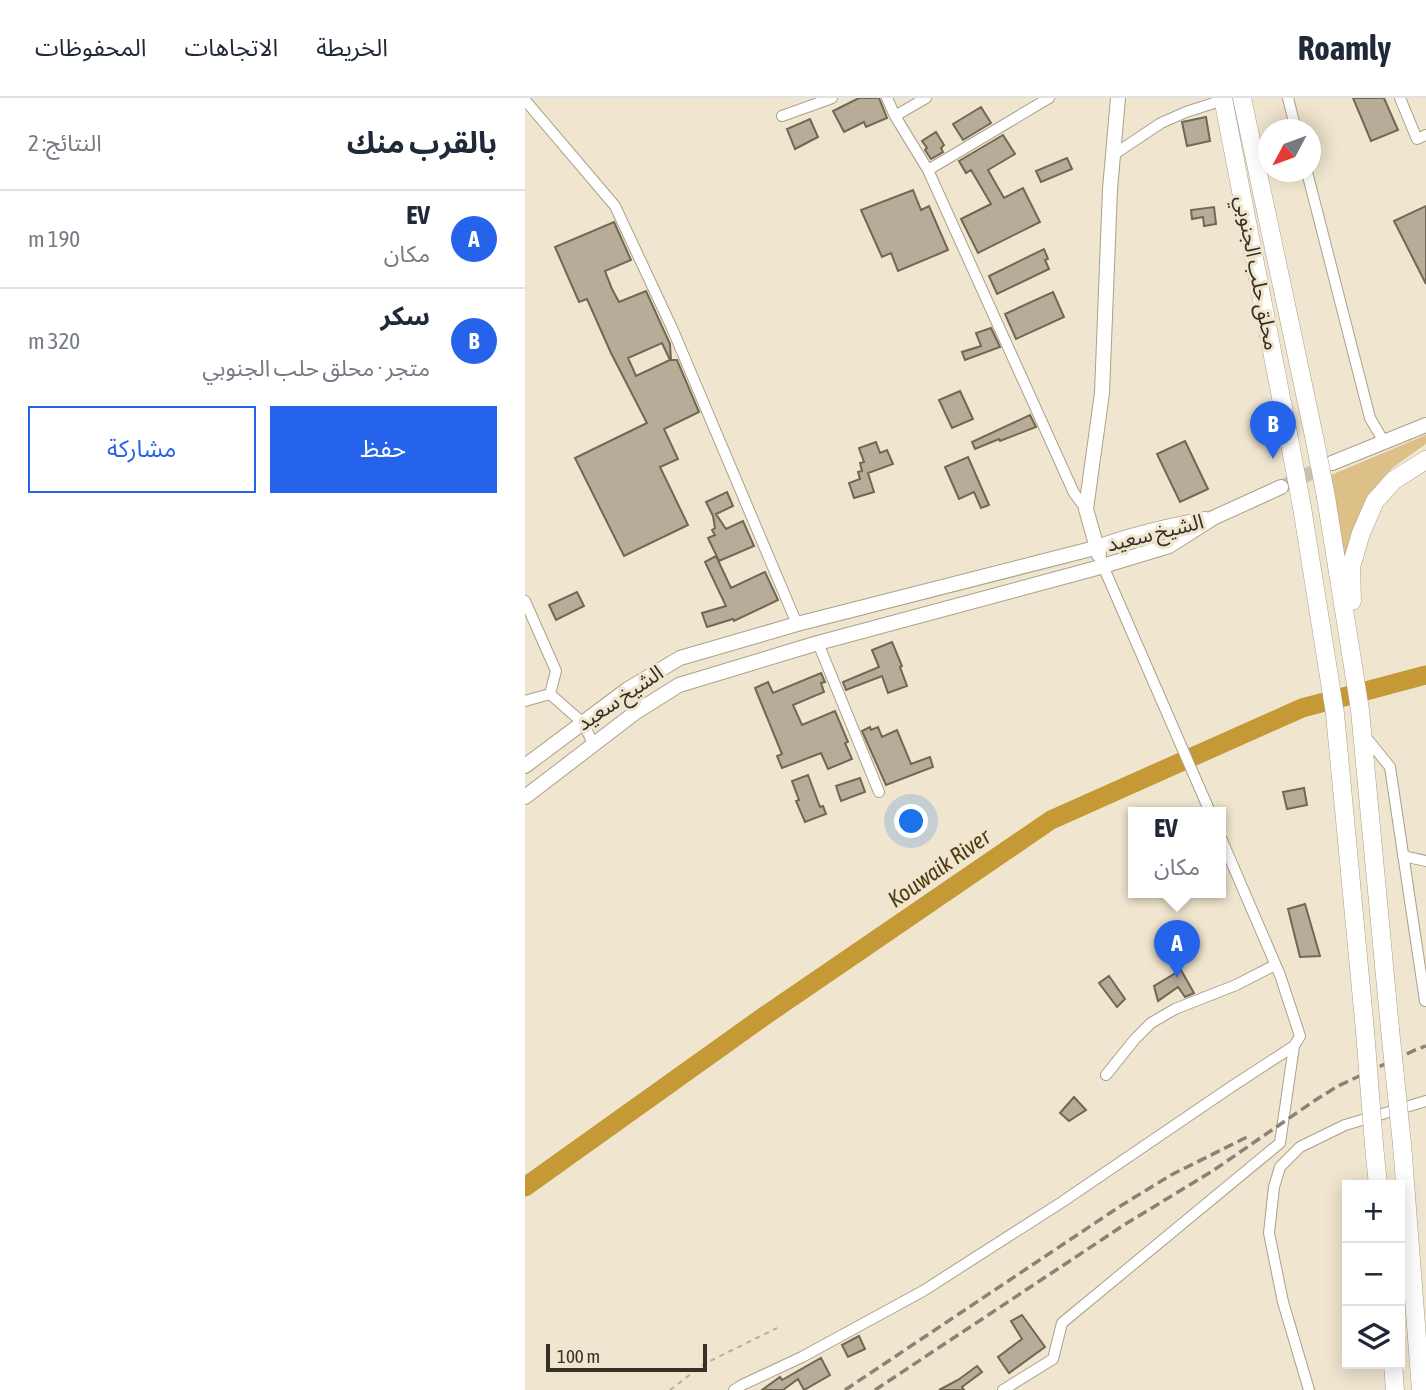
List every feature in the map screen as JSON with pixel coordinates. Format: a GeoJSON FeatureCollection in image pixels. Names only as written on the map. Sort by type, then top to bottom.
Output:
{"type":"FeatureCollection","features":[{"type":"Feature","properties":{"kind":"highway","name":"محلق حلب الجنوبي"},"geometry":{"type":"LineString","coordinates":[[1243,98],[1326,497],[1353,664]]}},
{"type":"Feature","properties":{"kind":"highway","name":"محلق حلب الجنوبي"},"geometry":{"type":"LineString","coordinates":[[1223,99],[1302,507],[1335,714],[1378,1180]]}},
{"type":"Feature","properties":{"kind":"highway"},"geometry":{"type":"LineString","coordinates":[[1421,1390],[1402,1144],[1360,710],[1353,664],[1351,567],[1361,533],[1375,501],[1394,480],[1426,460]]}},
{"type":"Feature","properties":{"kind":"highway"},"geometry":{"type":"LineString","coordinates":[[1393,1369],[1395,1390]]}},
{"type":"Feature","properties":{"kind":"main road"},"geometry":{"type":"LineString","coordinates":[[1103,566],[1095,548],[1086,509],[1102,393],[1118,98]]}},
{"type":"Feature","properties":{"kind":"main road"},"geometry":{"type":"LineString","coordinates":[[1332,463],[1426,425]]}},
{"type":"Feature","properties":{"kind":"main road"},"geometry":{"type":"LineString","coordinates":[[1213,518],[1281,487]]}},
{"type":"Feature","properties":{"kind":"main road","name":"الشيخ سعيد"},"geometry":{"type":"LineString","coordinates":[[525,766],[628,689],[680,658],[797,624],[1095,548],[1166,526],[1213,518]]}},
{"type":"Feature","properties":{"kind":"main road","name":"الشيخ سعيد"},"geometry":{"type":"LineString","coordinates":[[525,797],[636,712],[679,685],[818,643],[1169,546],[1213,518]]}},
{"type":"Feature","properties":{"kind":"street"},"geometry":{"type":"LineString","coordinates":[[782,116],[832,98]]}},
{"type":"Feature","properties":{"kind":"street"},"geometry":{"type":"LineString","coordinates":[[887,98],[928,170],[1074,493],[1086,509]]}},
{"type":"Feature","properties":{"kind":"street"},"geometry":{"type":"LineString","coordinates":[[895,116],[926,98]]}},
{"type":"Feature","properties":{"kind":"street"},"geometry":{"type":"LineString","coordinates":[[928,170],[1049,98]]}},
{"type":"Feature","properties":{"kind":"street"},"geometry":{"type":"LineString","coordinates":[[1288,98],[1293,119]]}},
{"type":"Feature","properties":{"kind":"street"},"geometry":{"type":"LineString","coordinates":[[1400,98],[1417,139],[1426,135]]}},
{"type":"Feature","properties":{"kind":"street"},"geometry":{"type":"LineString","coordinates":[[1113,155],[1161,123],[1223,99]]}},
{"type":"Feature","properties":{"kind":"street"},"geometry":{"type":"LineString","coordinates":[[525,100],[615,206],[672,328],[797,624]]}},
{"type":"Feature","properties":{"kind":"street"},"geometry":{"type":"LineString","coordinates":[[1310,182],[1370,418],[1384,442]]}},
{"type":"Feature","properties":{"kind":"street"},"geometry":{"type":"LineString","coordinates":[[1103,566],[1208,807]]}},
{"type":"Feature","properties":{"kind":"street"},"geometry":{"type":"LineString","coordinates":[[525,601],[556,671],[550,694]]}},
{"type":"Feature","properties":{"kind":"street"},"geometry":{"type":"LineString","coordinates":[[818,643],[879,792]]}},
{"type":"Feature","properties":{"kind":"street"},"geometry":{"type":"LineString","coordinates":[[525,702],[550,694]]}},
{"type":"Feature","properties":{"kind":"street"},"geometry":{"type":"LineString","coordinates":[[550,694],[583,723],[594,745]]}},
{"type":"Feature","properties":{"kind":"street"},"geometry":{"type":"LineString","coordinates":[[1362,734],[1389,767],[1425,1001]]}},
{"type":"Feature","properties":{"kind":"street"},"geometry":{"type":"LineString","coordinates":[[1003,1390],[1053,1359],[1062,1323],[1280,1143],[1294,1046],[1300,1036],[1275,965],[1226,850]]}},
{"type":"Feature","properties":{"kind":"street"},"geometry":{"type":"LineString","coordinates":[[1403,856],[1426,861]]}},
{"type":"Feature","properties":{"kind":"street"},"geometry":{"type":"LineString","coordinates":[[1105,1076],[1151,1023],[1175,1009],[1236,985],[1275,965]]}},
{"type":"Feature","properties":{"kind":"street"},"geometry":{"type":"LineString","coordinates":[[738,1387],[802,1357],[923,1291],[1062,1202],[1294,1046]]}},
{"type":"Feature","properties":{"kind":"street"},"geometry":{"type":"LineString","coordinates":[[1309,1390],[1283,1302],[1269,1233],[1274,1186],[1280,1167],[1300,1147],[1345,1125],[1426,1101]]}},
{"type":"Feature","properties":{"kind":"path"},"geometry":{"type":"LineString","coordinates":[[670,1390],[704,1364],[777,1328]]}},
{"type":"Feature","properties":{"kind":"shaded area"},"geometry":{"type":"Polygon","coordinates":[[[1426,435],[1426,444],[1395,466],[1375,488],[1362,512],[1343,567],[1331,475],[1426,435]]]}},
{"type":"Feature","properties":{"kind":"building"},"geometry":{"type":"Polygon","coordinates":[[[859,98],[879,98],[887,118],[866,127],[864,122],[844,132],[833,111],[859,98]]]}},
{"type":"Feature","properties":{"kind":"building"},"geometry":{"type":"Polygon","coordinates":[[[1353,98],[1384,98],[1398,130],[1371,141],[1353,98]]]}},
{"type":"Feature","properties":{"kind":"building"},"geometry":{"type":"Polygon","coordinates":[[[981,107],[991,123],[963,140],[953,124],[981,107]]]}},
{"type":"Feature","properties":{"kind":"building"},"geometry":{"type":"Polygon","coordinates":[[[1206,117],[1210,141],[1187,146],[1182,122],[1206,117]]]}},
{"type":"Feature","properties":{"kind":"building"},"geometry":{"type":"Polygon","coordinates":[[[810,119],[818,137],[795,149],[787,129],[810,119]]]}},
{"type":"Feature","properties":{"kind":"building"},"geometry":{"type":"Polygon","coordinates":[[[936,132],[944,145],[941,148],[943,152],[931,159],[922,141],[936,132]]]}},
{"type":"Feature","properties":{"kind":"building"},"geometry":{"type":"Polygon","coordinates":[[[1003,135],[1015,154],[988,170],[1004,198],[1023,188],[1040,222],[978,253],[961,219],[991,204],[971,170],[966,173],[959,161],[1003,135]]]}},
{"type":"Feature","properties":{"kind":"building"},"geometry":{"type":"Polygon","coordinates":[[[1067,158],[1072,169],[1041,182],[1036,171],[1067,158]]]}},
{"type":"Feature","properties":{"kind":"building"},"geometry":{"type":"Polygon","coordinates":[[[913,190],[921,210],[929,206],[948,250],[898,271],[891,253],[882,257],[861,210],[913,190]]]}},
{"type":"Feature","properties":{"kind":"building"},"geometry":{"type":"Polygon","coordinates":[[[1426,206],[1426,284],[1394,221],[1426,206]]]}},
{"type":"Feature","properties":{"kind":"building"},"geometry":{"type":"Polygon","coordinates":[[[1214,207],[1216,224],[1204,226],[1203,217],[1192,219],[1191,210],[1214,207]]]}},
{"type":"Feature","properties":{"kind":"building"},"geometry":{"type":"Polygon","coordinates":[[[614,222],[631,260],[605,271],[612,289],[619,302],[646,291],[670,344],[671,360],[677,360],[699,412],[664,429],[678,459],[660,467],[688,525],[624,556],[575,458],[647,423],[587,299],[579,302],[555,247],[614,222]],[[662,343],[628,358],[636,376],[670,360],[662,343]]]}},
{"type":"Feature","properties":{"kind":"building"},"geometry":{"type":"Polygon","coordinates":[[[1044,249],[1049,269],[997,294],[989,276],[1044,249]]]}},
{"type":"Feature","properties":{"kind":"building"},"geometry":{"type":"Polygon","coordinates":[[[1053,292],[1064,317],[1016,339],[1005,314],[1053,292]]]}},
{"type":"Feature","properties":{"kind":"building"},"geometry":{"type":"Polygon","coordinates":[[[991,328],[1000,347],[965,360],[962,352],[981,346],[976,333],[991,328]]]}},
{"type":"Feature","properties":{"kind":"building"},"geometry":{"type":"Polygon","coordinates":[[[960,391],[973,419],[952,428],[939,400],[960,391]]]}},
{"type":"Feature","properties":{"kind":"building"},"geometry":{"type":"Polygon","coordinates":[[[1030,415],[1036,427],[975,449],[972,442],[1030,415]]]}},
{"type":"Feature","properties":{"kind":"building"},"geometry":{"type":"Polygon","coordinates":[[[1185,441],[1208,489],[1180,502],[1157,454],[1185,441]]]}},
{"type":"Feature","properties":{"kind":"building"},"geometry":{"type":"Polygon","coordinates":[[[876,442],[880,453],[887,450],[893,464],[868,473],[874,492],[854,498],[849,483],[860,479],[860,463],[864,462],[859,448],[876,442]]]}},
{"type":"Feature","properties":{"kind":"building"},"geometry":{"type":"Polygon","coordinates":[[[968,457],[989,505],[981,508],[974,492],[959,499],[945,467],[968,457]]]}},
{"type":"Feature","properties":{"kind":"building"},"geometry":{"type":"Polygon","coordinates":[[[727,492],[733,506],[716,514],[726,529],[743,521],[754,546],[719,561],[708,538],[715,535],[712,530],[715,528],[706,502],[727,492]]]}},
{"type":"Feature","properties":{"kind":"building"},"geometry":{"type":"Polygon","coordinates":[[[716,556],[731,588],[765,572],[778,600],[734,621],[733,619],[707,627],[702,613],[726,606],[705,562],[716,556]]]}},
{"type":"Feature","properties":{"kind":"building"},"geometry":{"type":"Polygon","coordinates":[[[577,592],[584,606],[556,620],[549,605],[577,592]]]}},
{"type":"Feature","properties":{"kind":"building"},"geometry":{"type":"Polygon","coordinates":[[[892,642],[907,686],[888,693],[882,676],[846,690],[843,682],[879,667],[872,650],[892,642]]]}},
{"type":"Feature","properties":{"kind":"building"},"geometry":{"type":"Polygon","coordinates":[[[821,673],[825,682],[821,683],[824,692],[793,705],[802,725],[835,711],[852,759],[828,769],[821,753],[782,768],[777,756],[782,754],[755,688],[768,682],[773,693],[821,673]]]}},
{"type":"Feature","properties":{"kind":"building"},"geometry":{"type":"Polygon","coordinates":[[[870,727],[871,730],[878,727],[882,737],[897,730],[911,764],[930,757],[933,767],[886,785],[862,731],[870,727]]]}},
{"type":"Feature","properties":{"kind":"building"},"geometry":{"type":"Polygon","coordinates":[[[808,775],[820,807],[823,806],[826,814],[805,822],[796,801],[799,800],[792,781],[808,775]]]}},
{"type":"Feature","properties":{"kind":"building"},"geometry":{"type":"Polygon","coordinates":[[[860,778],[865,792],[841,801],[836,786],[860,778]]]}},
{"type":"Feature","properties":{"kind":"building"},"geometry":{"type":"Polygon","coordinates":[[[1304,788],[1307,805],[1287,809],[1283,792],[1304,788]]]}},
{"type":"Feature","properties":{"kind":"building"},"geometry":{"type":"Polygon","coordinates":[[[1305,904],[1320,956],[1300,957],[1288,909],[1305,904]]]}},
{"type":"Feature","properties":{"kind":"building"},"geometry":{"type":"Polygon","coordinates":[[[1181,970],[1194,993],[1185,997],[1178,987],[1158,1001],[1154,986],[1181,970]]]}},
{"type":"Feature","properties":{"kind":"building"},"geometry":{"type":"Polygon","coordinates":[[[1109,976],[1125,999],[1117,1007],[1099,983],[1109,976]]]}},
{"type":"Feature","properties":{"kind":"building"},"geometry":{"type":"Polygon","coordinates":[[[1074,1097],[1086,1110],[1069,1121],[1060,1113],[1074,1097]]]}},
{"type":"Feature","properties":{"kind":"building"},"geometry":{"type":"Polygon","coordinates":[[[1022,1315],[1045,1347],[1009,1373],[998,1357],[1022,1339],[1011,1321],[1022,1315]]]}},
{"type":"Feature","properties":{"kind":"building"},"geometry":{"type":"Polygon","coordinates":[[[859,1336],[865,1349],[848,1357],[842,1345],[859,1336]]]}},
{"type":"Feature","properties":{"kind":"building"},"geometry":{"type":"Polygon","coordinates":[[[821,1358],[830,1375],[804,1390],[798,1379],[783,1390],[762,1390],[780,1377],[782,1380],[821,1358]]]}},
{"type":"Feature","properties":{"kind":"building"},"geometry":{"type":"Polygon","coordinates":[[[977,1366],[982,1372],[962,1387],[964,1390],[939,1390],[958,1380],[977,1366]]]}},
{"type":"Feature","properties":{"kind":"waterway","name":"Kouwaik River"},"geometry":{"type":"LineString","coordinates":[[525,1187],[763,1017],[1051,820],[1302,708],[1426,675]]}},
{"type":"Feature","properties":{"kind":"tunnel"},"geometry":{"type":"LineString","coordinates":[[1281,487],[1328,465]]}},
{"type":"Feature","properties":{"kind":"railway"},"geometry":{"type":"LineString","coordinates":[[875,1390],[1124,1225],[1214,1170],[1338,1086],[1426,1046]]}},
{"type":"Feature","properties":{"kind":"railway"},"geometry":{"type":"LineString","coordinates":[[845,1390],[1122,1205],[1171,1175],[1247,1137]]}},
{"type":"Feature","properties":{"kind":"place","name":"سكر"},"geometry":{"type":"Point","coordinates":[1273,459]}},
{"type":"Feature","properties":{"kind":"place","name":"EV"},"geometry":{"type":"Point","coordinates":[1177,978]}}]}
